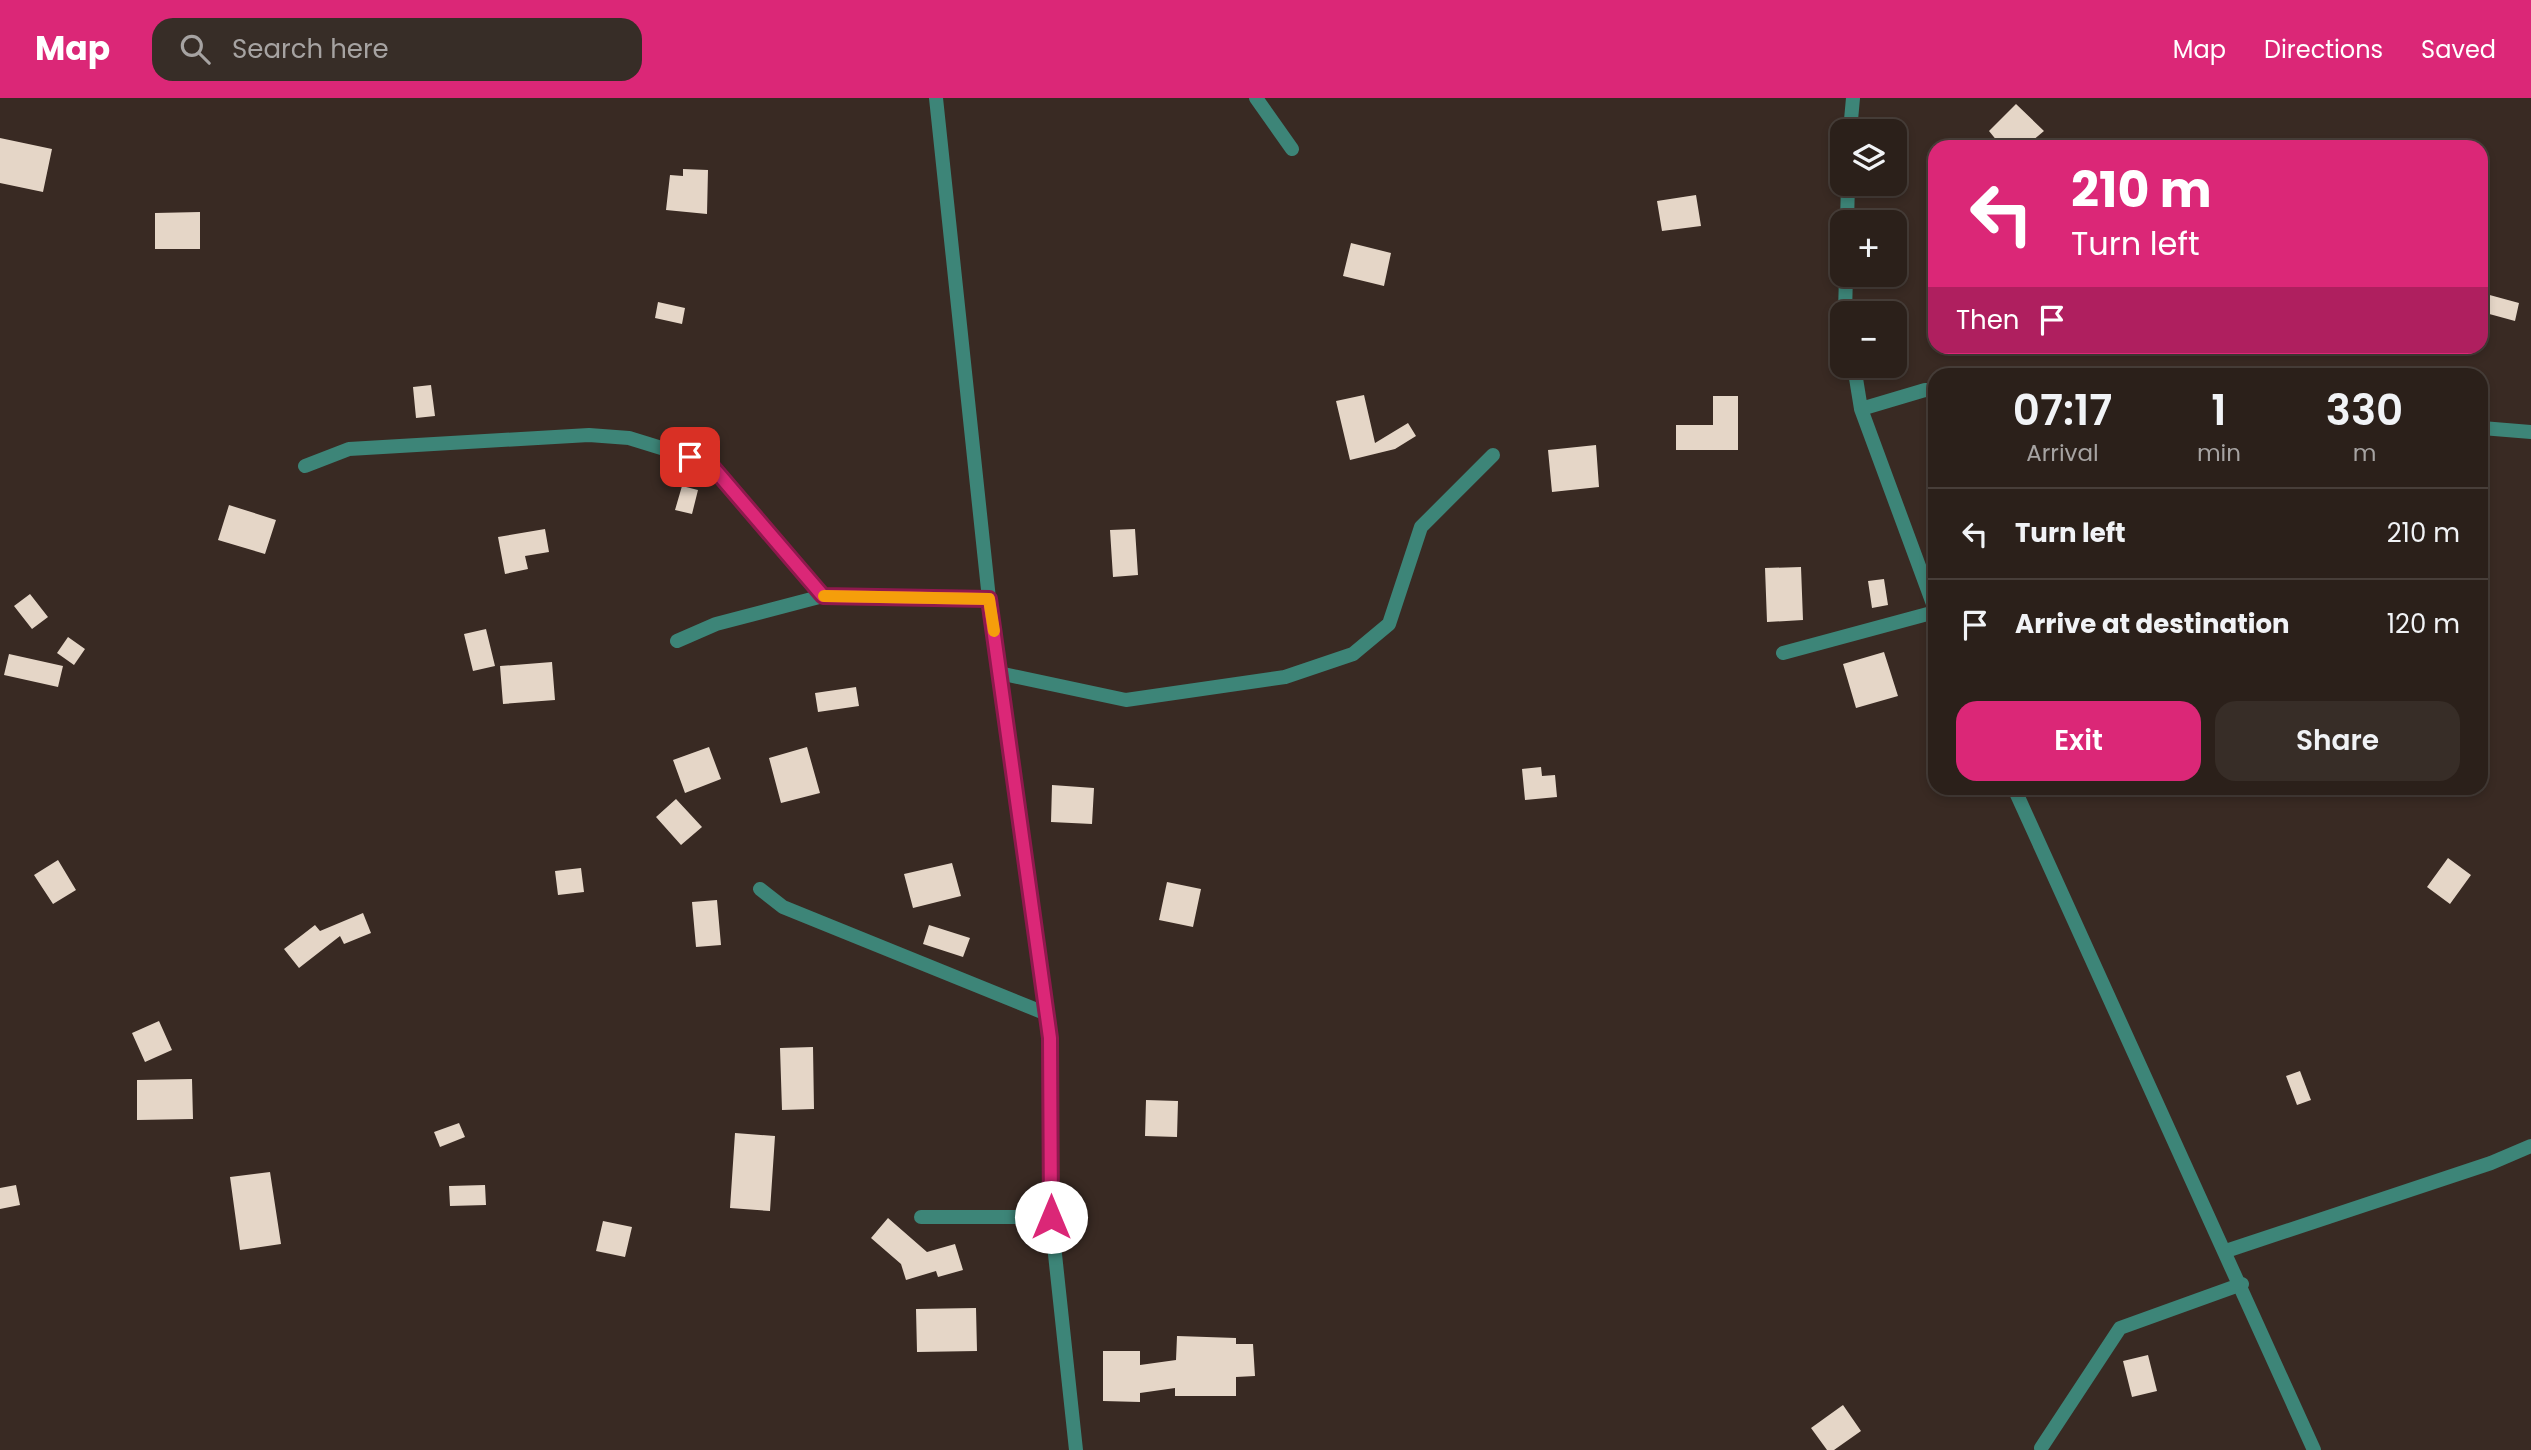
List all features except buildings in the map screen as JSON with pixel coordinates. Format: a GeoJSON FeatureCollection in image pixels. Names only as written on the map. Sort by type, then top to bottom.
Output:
{"type":"FeatureCollection","features":[{"type":"Feature","properties":{"kind":"street"},"geometry":{"type":"LineString","coordinates":[[936,98],[989,599],[1050,1038],[1051,1217],[1076,1450]]}},
{"type":"Feature","properties":{"kind":"street"},"geometry":{"type":"LineString","coordinates":[[1256,98],[1292,149]]}},
{"type":"Feature","properties":{"kind":"street"},"geometry":{"type":"LineString","coordinates":[[1851,119],[1853,98]]}},
{"type":"Feature","properties":{"kind":"street"},"geometry":{"type":"LineString","coordinates":[[1856,378],[1860,409],[1928,591]]}},
{"type":"Feature","properties":{"kind":"street"},"geometry":{"type":"LineString","coordinates":[[1860,409],[1928,390]]}},
{"type":"Feature","properties":{"kind":"street"},"geometry":{"type":"LineString","coordinates":[[2488,428],[2531,432]]}},
{"type":"Feature","properties":{"kind":"street"},"geometry":{"type":"LineString","coordinates":[[305,466],[349,449],[589,435],[629,438],[710,464],[823,596]]}},
{"type":"Feature","properties":{"kind":"street"},"geometry":{"type":"LineString","coordinates":[[999,673],[1126,700],[1285,677],[1353,654],[1390,624],[1421,527],[1493,455]]}},
{"type":"Feature","properties":{"kind":"street"},"geometry":{"type":"LineString","coordinates":[[677,641],[716,624],[823,596],[989,599]]}},
{"type":"Feature","properties":{"kind":"street"},"geometry":{"type":"LineString","coordinates":[[1783,653],[1928,614]]}},
{"type":"Feature","properties":{"kind":"street"},"geometry":{"type":"LineString","coordinates":[[2017,795],[2105,992],[2242,1284],[2314,1450]]}},
{"type":"Feature","properties":{"kind":"street"},"geometry":{"type":"LineString","coordinates":[[760,889],[783,907],[1047,1014]]}},
{"type":"Feature","properties":{"kind":"street"},"geometry":{"type":"LineString","coordinates":[[2226,1251],[2491,1163],[2531,1146]]}},
{"type":"Feature","properties":{"kind":"street"},"geometry":{"type":"LineString","coordinates":[[921,1217],[1051,1217]]}},
{"type":"Feature","properties":{"kind":"street"},"geometry":{"type":"LineString","coordinates":[[2041,1448],[2120,1328],[2242,1284]]}},
{"type":"Feature","properties":{"kind":"slow traffic"},"geometry":{"type":"LineString","coordinates":[[824,596],[989,599],[994,631]]}},
{"type":"Feature","properties":{"kind":"route"},"geometry":{"type":"LineString","coordinates":[[690,457],[710,464],[823,596],[989,599],[1050,1038],[1051,1217]]}}]}
